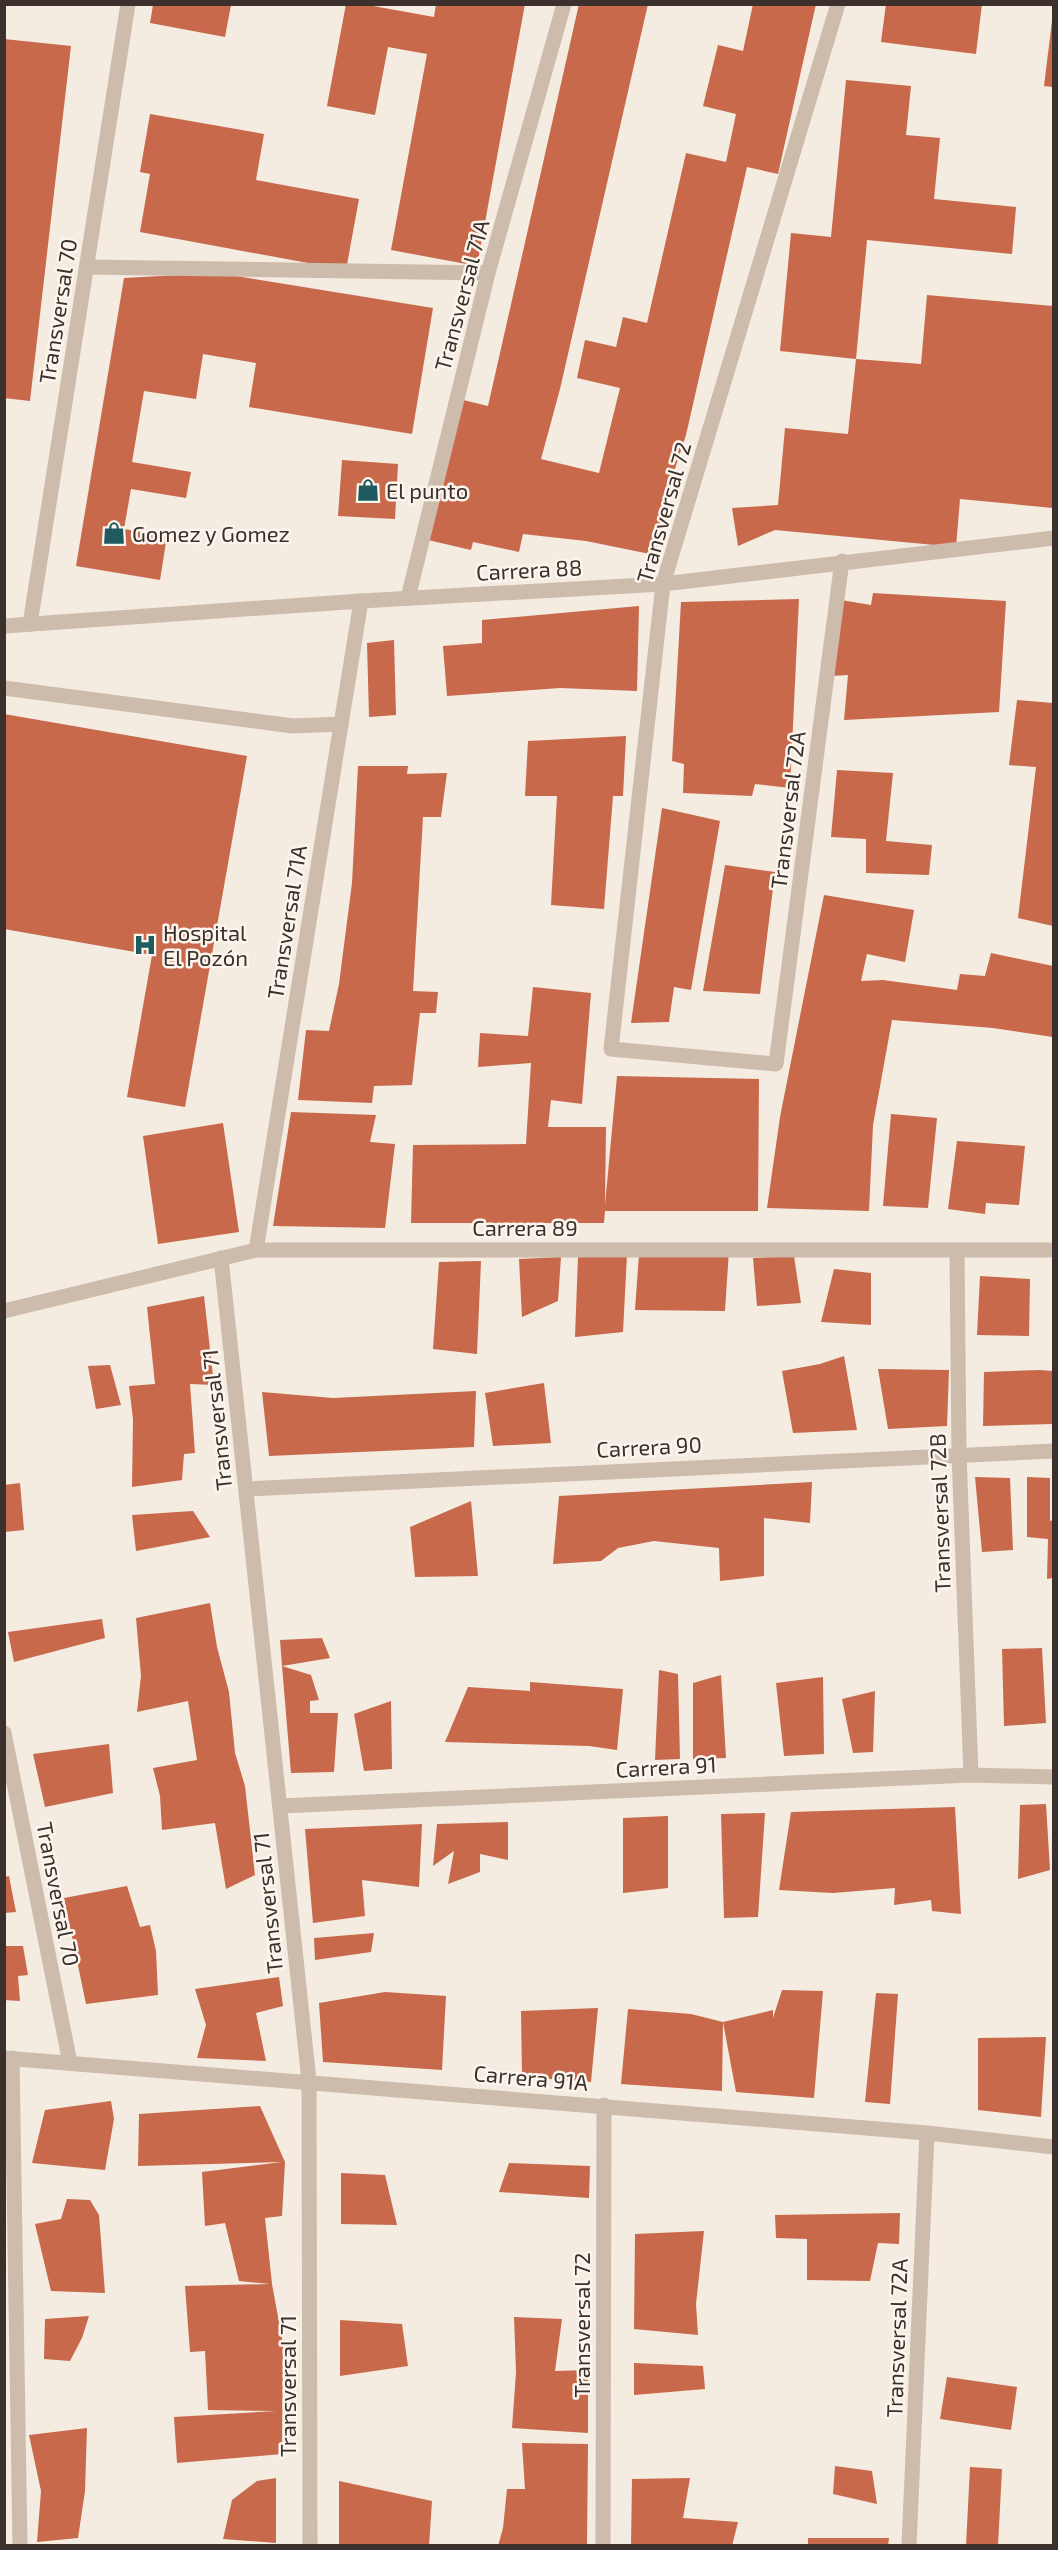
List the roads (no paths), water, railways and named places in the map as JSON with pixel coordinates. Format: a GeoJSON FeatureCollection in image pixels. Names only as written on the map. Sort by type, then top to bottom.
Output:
{"type":"FeatureCollection","features":[{"type":"Feature","properties":{"kind":"street","name":"Transversal 70"},"geometry":{"type":"LineString","coordinates":[[30,624],[128,4]]}},
{"type":"Feature","properties":{"kind":"street","name":"Transversal 71A"},"geometry":{"type":"LineString","coordinates":[[408,598],[488,273],[564,4]]}},
{"type":"Feature","properties":{"kind":"street","name":"Transversal 72"},"geometry":{"type":"LineString","coordinates":[[611,1049],[663,584],[838,4]]}},
{"type":"Feature","properties":{"kind":"street"},"geometry":{"type":"LineString","coordinates":[[87,267],[488,273]]}},
{"type":"Feature","properties":{"kind":"street","name":"Carrera 88"},"geometry":{"type":"LineString","coordinates":[[4,626],[408,598],[663,584],[842,561],[1053,538]]}},
{"type":"Feature","properties":{"kind":"street","name":"Transversal 72A"},"geometry":{"type":"LineString","coordinates":[[611,1049],[776,1064],[842,561]]}},
{"type":"Feature","properties":{"kind":"street","name":"Transversal 71A"},"geometry":{"type":"LineString","coordinates":[[256,1250],[361,601]]}},
{"type":"Feature","properties":{"kind":"street"},"geometry":{"type":"LineString","coordinates":[[4,688],[293,726],[341,724]]}},
{"type":"Feature","properties":{"kind":"street","name":"Carrera 89"},"geometry":{"type":"LineString","coordinates":[[4,1311],[256,1250],[1053,1248]]}},
{"type":"Feature","properties":{"kind":"street","name":"Transversal 72B"},"geometry":{"type":"LineString","coordinates":[[957,1250],[959,1453],[971,1775]]}},
{"type":"Feature","properties":{"kind":"street","name":"Transversal 71"},"geometry":{"type":"LineString","coordinates":[[221,1258],[309,2081],[310,2546]]}},
{"type":"Feature","properties":{"kind":"street","name":"Carrera 90"},"geometry":{"type":"LineString","coordinates":[[246,1489],[1053,1450]]}},
{"type":"Feature","properties":{"kind":"street","name":"Transversal 70"},"geometry":{"type":"LineString","coordinates":[[4,1734],[70,2063]]}},
{"type":"Feature","properties":{"kind":"street","name":"Carrera 91"},"geometry":{"type":"LineString","coordinates":[[280,1806],[971,1775],[1053,1777]]}},
{"type":"Feature","properties":{"kind":"street"},"geometry":{"type":"LineString","coordinates":[[8,2058],[20,2546]]}},
{"type":"Feature","properties":{"kind":"street","name":"Carrera 91A"},"geometry":{"type":"LineString","coordinates":[[8,2058],[604,2105],[927,2133],[1053,2147]]}},
{"type":"Feature","properties":{"kind":"street","name":"Transversal 72"},"geometry":{"type":"LineString","coordinates":[[603,2546],[604,2105]]}},
{"type":"Feature","properties":{"kind":"street","name":"Transversal 72A"},"geometry":{"type":"LineString","coordinates":[[909,2546],[927,2133]]}},
{"type":"Feature","properties":{"kind":"place","name":"El punto"},"geometry":{"type":"Point","coordinates":[368,490]}},
{"type":"Feature","properties":{"kind":"place","name":"Gomez y Gomez"},"geometry":{"type":"Point","coordinates":[114,533]}},
{"type":"Feature","properties":{"kind":"place","name":"Hospital El Pozón"},"geometry":{"type":"Point","coordinates":[145,945]}}]}
